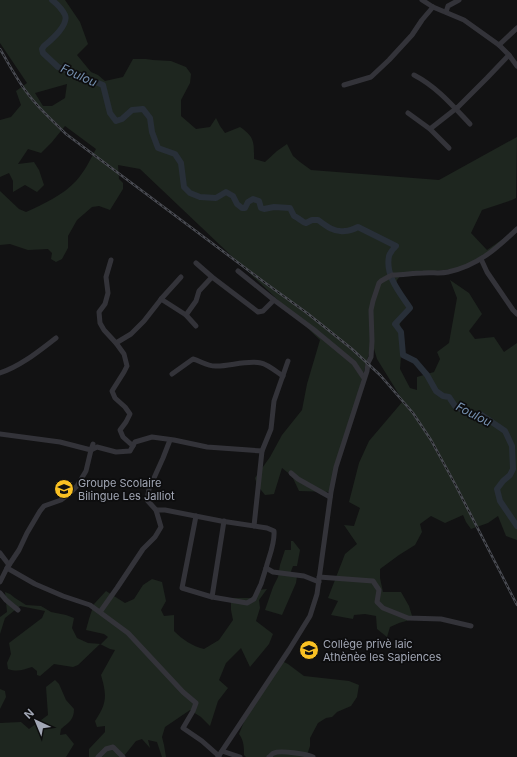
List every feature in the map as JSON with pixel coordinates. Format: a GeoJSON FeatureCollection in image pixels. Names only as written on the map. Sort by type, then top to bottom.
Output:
{"type":"FeatureCollection","features":[{"type":"Feature","properties":{"kind":"street"},"geometry":{"type":"LineString","coordinates":[[446,12],[448,6],[459,0]]}},
{"type":"Feature","properties":{"kind":"street"},"geometry":{"type":"LineString","coordinates":[[425,1],[432,7],[464,20],[499,45],[517,66]]}},
{"type":"Feature","properties":{"kind":"street"},"geometry":{"type":"LineString","coordinates":[[344,86],[370,77],[390,60],[412,35],[432,7]]}},
{"type":"Feature","properties":{"kind":"street"},"geometry":{"type":"LineString","coordinates":[[499,45],[517,28]]}},
{"type":"Feature","properties":{"kind":"street"},"geometry":{"type":"LineString","coordinates":[[430,129],[456,109],[509,55]]}},
{"type":"Feature","properties":{"kind":"street"},"geometry":{"type":"LineString","coordinates":[[414,75],[444,96],[470,124]]}},
{"type":"Feature","properties":{"kind":"street"},"geometry":{"type":"LineString","coordinates":[[408,113],[430,129],[449,148]]}},
{"type":"Feature","properties":{"kind":"street"},"geometry":{"type":"LineString","coordinates":[[220,755],[310,616],[317,594],[330,497],[336,467],[370,357],[372,341],[372,301],[379,283],[391,276],[422,273],[446,273],[461,268],[481,259],[517,229]]}},
{"type":"Feature","properties":{"kind":"street"},"geometry":{"type":"LineString","coordinates":[[481,259],[487,272],[517,314]]}},
{"type":"Feature","properties":{"kind":"street"},"geometry":{"type":"LineString","coordinates":[[111,260],[106,277],[108,293],[105,304],[98,312],[100,323],[104,330],[124,354],[127,366],[112,391],[115,398],[130,414],[120,430],[123,437],[133,446]]}},
{"type":"Feature","properties":{"kind":"street"},"geometry":{"type":"LineString","coordinates":[[196,263],[258,312],[263,311],[274,300]]}},
{"type":"Feature","properties":{"kind":"street"},"geometry":{"type":"LineString","coordinates":[[238,271],[274,300],[314,329],[354,363],[364,378]]}},
{"type":"Feature","properties":{"kind":"street"},"geometry":{"type":"LineString","coordinates":[[116,343],[131,334],[144,321],[181,277]]}},
{"type":"Feature","properties":{"kind":"street"},"geometry":{"type":"LineString","coordinates":[[186,314],[196,301],[199,291],[212,277]]}},
{"type":"Feature","properties":{"kind":"street"},"geometry":{"type":"LineString","coordinates":[[161,299],[186,314],[196,326]]}},
{"type":"Feature","properties":{"kind":"street"},"geometry":{"type":"LineString","coordinates":[[0,373],[7,371],[22,362],[56,338]]}},
{"type":"Feature","properties":{"kind":"street"},"geometry":{"type":"LineString","coordinates":[[172,374],[193,359],[200,360],[208,365],[216,366],[262,363],[283,376]]}},
{"type":"Feature","properties":{"kind":"street"},"geometry":{"type":"LineString","coordinates":[[254,526],[262,451],[271,429],[274,401],[288,361]]}},
{"type":"Feature","properties":{"kind":"street"},"geometry":{"type":"LineString","coordinates":[[0,434],[60,442],[91,450],[97,447],[116,452],[130,451],[135,442],[152,437],[208,447],[262,451]]}},
{"type":"Feature","properties":{"kind":"street"},"geometry":{"type":"LineString","coordinates":[[100,612],[143,549],[161,527],[156,510],[147,500],[149,489],[164,458],[170,440]]}},
{"type":"Feature","properties":{"kind":"street"},"geometry":{"type":"LineString","coordinates":[[0,582],[19,550],[26,533],[44,506],[61,500],[70,494],[77,486],[86,471],[93,444]]}},
{"type":"Feature","properties":{"kind":"street"},"geometry":{"type":"LineString","coordinates":[[291,473],[298,479],[330,497]]}},
{"type":"Feature","properties":{"kind":"street"},"geometry":{"type":"LineString","coordinates":[[156,510],[165,510],[267,528],[274,531],[275,538],[261,584],[254,599],[247,603],[212,597],[182,588],[196,516]]}},
{"type":"Feature","properties":{"kind":"street"},"geometry":{"type":"LineString","coordinates":[[212,597],[224,521]]}},
{"type":"Feature","properties":{"kind":"street"},"geometry":{"type":"LineString","coordinates":[[0,553],[8,567],[35,584],[63,596],[90,605],[128,633],[183,692],[196,703],[183,728],[220,755],[240,757]]}},
{"type":"Feature","properties":{"kind":"street"},"geometry":{"type":"LineString","coordinates":[[266,568],[273,572],[319,579],[373,581],[379,590],[377,602],[383,608],[408,618],[441,619],[471,626]]}},
{"type":"Feature","properties":{"kind":"street"},"geometry":{"type":"LineString","coordinates":[[0,593],[18,610]]}},
{"type":"Feature","properties":{"kind":"street"},"geometry":{"type":"LineString","coordinates":[[98,757],[106,749],[113,747],[123,757]]}},
{"type":"Feature","properties":{"kind":"street"},"geometry":{"type":"LineString","coordinates":[[269,757],[274,753],[286,752],[313,757]]}},
{"type":"Feature","properties":{"kind":"shaded area"},"geometry":{"type":"Polygon","coordinates":[[[0,0],[65,0],[80,22],[88,44],[77,55],[91,72],[98,75],[105,81],[123,77],[133,59],[171,61],[186,67],[191,74],[190,83],[181,100],[181,116],[196,129],[210,127],[216,118],[225,133],[240,127],[249,134],[253,141],[254,159],[265,162],[287,144],[293,156],[311,170],[439,180],[517,137],[516,198],[482,210],[471,233],[487,250],[517,229],[497,247],[461,268],[401,275],[395,286],[410,308],[400,323],[403,355],[401,356],[400,369],[410,388],[417,390],[417,377],[434,372],[440,359],[437,352],[449,343],[457,298],[450,280],[469,293],[482,314],[469,331],[475,339],[494,337],[504,352],[517,343],[517,540],[506,536],[498,516],[488,523],[471,529],[463,515],[445,523],[431,516],[420,524],[422,532],[415,545],[380,569],[383,592],[401,592],[409,606],[413,619],[390,627],[387,637],[377,629],[376,616],[365,614],[354,615],[353,619],[331,615],[338,601],[328,598],[345,554],[357,544],[344,525],[354,526],[360,508],[349,502],[359,463],[369,441],[403,401],[377,359],[372,342],[331,492],[299,491],[292,476],[282,468],[274,494],[265,495],[257,485],[255,478],[270,457],[282,435],[302,410],[307,384],[320,340],[140,169],[118,165],[119,179],[123,183],[123,189],[110,210],[99,206],[92,207],[77,220],[68,236],[68,248],[62,259],[56,262],[51,259],[52,253],[48,249],[28,250],[10,244],[0,245],[0,191],[19,209],[26,212],[40,206],[65,191],[76,181],[96,149],[65,126],[41,153],[28,149],[18,164],[34,162],[39,170],[44,185],[37,192],[25,185],[13,192],[13,181],[9,173],[0,177],[0,120],[11,117],[21,105],[16,91],[27,83],[0,43],[0,0]],[[67,84],[35,93],[43,106],[52,106],[65,98],[67,84]]]}},
{"type":"Feature","properties":{"kind":"shaded area"},"geometry":{"type":"Polygon","coordinates":[[[291,541],[293,541],[300,550],[297,566],[293,566],[290,574],[297,576],[296,583],[282,615],[265,610],[278,577],[285,550],[291,550],[291,541]]]}},
{"type":"Feature","properties":{"kind":"shaded area"},"geometry":{"type":"Polygon","coordinates":[[[152,579],[162,582],[166,601],[161,610],[164,616],[174,615],[174,631],[184,640],[196,646],[204,649],[219,640],[233,620],[231,598],[251,598],[258,590],[267,589],[259,600],[260,608],[256,621],[273,634],[269,644],[250,667],[241,648],[226,663],[219,680],[228,688],[218,701],[210,726],[201,717],[190,710],[165,727],[162,737],[166,757],[162,757],[157,742],[148,740],[150,748],[142,739],[136,741],[124,756],[125,757],[89,757],[89,749],[105,732],[105,726],[97,727],[95,721],[102,709],[105,699],[101,675],[115,650],[100,644],[78,665],[73,667],[54,664],[40,676],[37,675],[37,671],[32,667],[20,670],[8,669],[7,663],[11,654],[9,643],[42,618],[45,611],[20,606],[5,618],[0,634],[0,617],[7,612],[5,592],[26,605],[41,606],[51,612],[74,618],[72,628],[77,638],[88,643],[101,644],[108,637],[104,634],[86,630],[94,604],[106,591],[125,603],[134,599],[143,585],[152,579]]]}},
{"type":"Feature","properties":{"kind":"shaded area"},"geometry":{"type":"Polygon","coordinates":[[[282,661],[304,676],[349,681],[359,685],[357,697],[351,706],[318,723],[310,738],[310,746],[305,757],[246,757],[244,755],[243,742],[239,734],[248,712],[282,661]]]}},
{"type":"Feature","properties":{"kind":"shaded area"},"geometry":{"type":"Polygon","coordinates":[[[55,680],[59,684],[66,700],[74,709],[72,718],[61,729],[60,735],[66,734],[74,744],[66,757],[0,757],[0,723],[21,722],[29,729],[48,715],[46,687],[55,680]]]}},
{"type":"Feature","properties":{"kind":"shaded area"},"geometry":{"type":"Polygon","coordinates":[[[0,689],[5,691],[6,697],[0,709],[0,689]]]}},
{"type":"Feature","properties":{"kind":"waterway","name":"Foulou"},"geometry":{"type":"LineString","coordinates":[[52,0],[58,5],[66,19],[59,32],[44,46],[42,49],[43,53],[58,67],[103,85],[110,113],[116,121],[122,119],[132,110],[143,109],[150,118],[152,132],[158,148],[175,154],[181,163],[184,187],[190,193],[200,197],[216,198],[226,192],[233,196],[237,204],[242,208],[245,208],[248,202],[253,199],[259,201],[261,208],[264,209],[274,207],[290,208],[294,216],[306,223],[312,220],[318,220],[324,225],[338,231],[350,230],[358,227],[396,246],[389,256],[389,270],[394,284],[410,308],[395,324],[401,332],[403,355],[415,361],[427,375],[436,391],[443,396],[449,397],[455,406],[471,414],[480,414],[505,431],[512,446],[513,469],[510,475],[497,489],[500,501],[517,526]]}},
{"type":"Feature","properties":{"kind":"railway"},"geometry":{"type":"LineString","coordinates":[[0,49],[20,83],[32,99],[41,110],[66,134],[307,313],[352,349],[380,375],[413,413],[431,440],[517,605]]}},
{"type":"Feature","properties":{"kind":"place","name":"Groupe Scolaire Bilingue Les Jalliot"},"geometry":{"type":"Point","coordinates":[64,489]}},
{"type":"Feature","properties":{"kind":"place","name":"Collège privè laic Athènèe les Sapiences"},"geometry":{"type":"Point","coordinates":[309,650]}}]}
